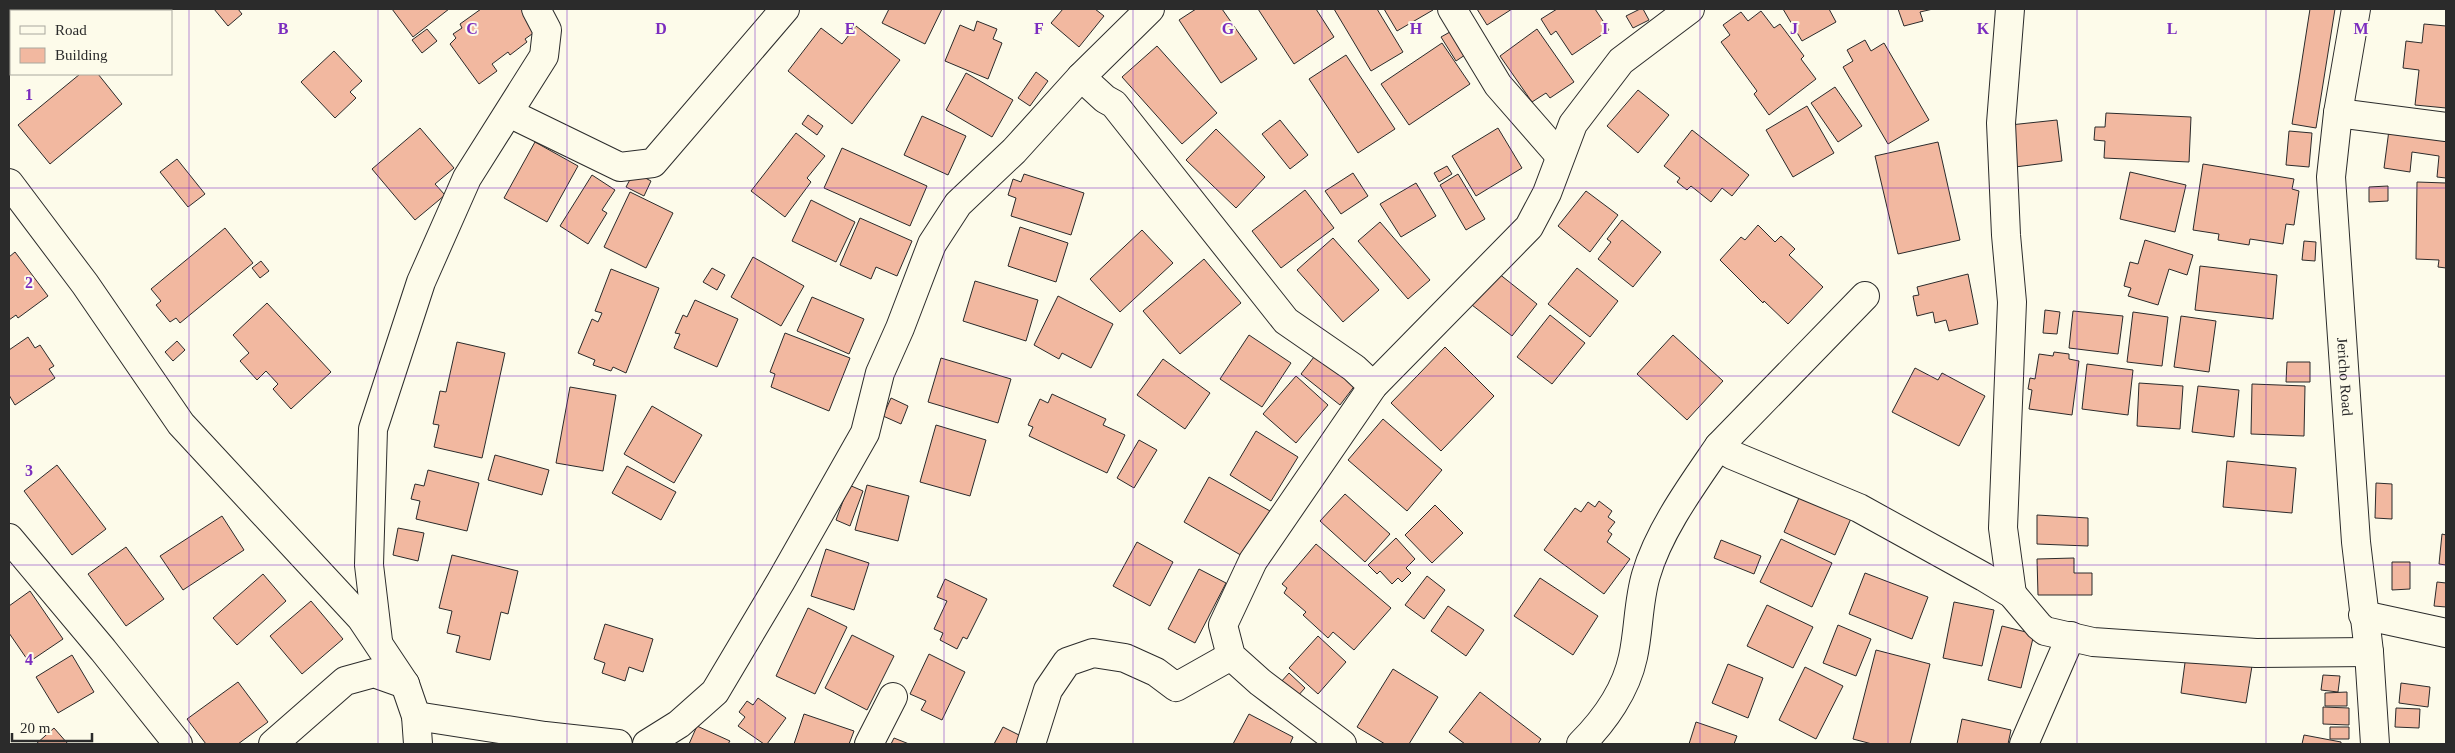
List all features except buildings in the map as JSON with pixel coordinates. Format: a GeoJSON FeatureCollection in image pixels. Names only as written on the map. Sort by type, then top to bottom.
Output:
{"type":"FeatureCollection","features":[{"type":"Feature","properties":{"kind":"street"},"geometry":{"type":"LineString","coordinates":[[378,645],[369,566],[373,429],[421,282],[468,178],[544,56],[547,30],[536,9]]}},
{"type":"Feature","properties":{"kind":"street"},"geometry":{"type":"LineString","coordinates":[[509,113],[620,167],[653,163],[785,9]]}},
{"type":"Feature","properties":{"kind":"street"},"geometry":{"type":"LineString","coordinates":[[647,744],[679,724],[715,692],[781,581],[865,433],[880,373],[900,328],[932,244],[958,204],[1014,151],[1081,77],[1150,9]]}},
{"type":"Feature","properties":{"kind":"street"},"geometry":{"type":"LineString","coordinates":[[1452,9],[1498,85],[1560,156]]}},
{"type":"Feature","properties":{"kind":"street"},"geometry":{"type":"LineString","coordinates":[[1342,744],[1260,682],[1231,656],[1223,625],[1253,561],[1373,386],[1530,227],[1547,193],[1573,124],[1621,61],[1690,9]]}},
{"type":"Feature","properties":{"kind":"street"},"geometry":{"type":"LineString","coordinates":[[2010,9],[2001,123],[2006,235],[2012,302],[2003,528],[2012,594]]}},
{"type":"Feature","properties":{"kind":"street","name":"Jericho Road"},"geometry":{"type":"LineString","coordinates":[[2356,9],[2338,113],[2331,177],[2363,614],[2369,652],[2375,744]]}},
{"type":"Feature","properties":{"kind":"street"},"geometry":{"type":"LineString","coordinates":[[1081,77],[1105,99],[1114,104],[1286,321],[1354,368],[1373,386]]}},
{"type":"Feature","properties":{"kind":"street"},"geometry":{"type":"LineString","coordinates":[[2338,113],[2446,127]]}},
{"type":"Feature","properties":{"kind":"street"},"geometry":{"type":"LineString","coordinates":[[9,183],[85,284],[181,424],[361,618],[405,684],[416,716],[418,744]]}},
{"type":"Feature","properties":{"kind":"street"},"geometry":{"type":"LineString","coordinates":[[1581,744],[1598,727],[1627,676],[1633,657],[1640,599],[1654,552],[1693,483],[1719,446],[1865,296]]}},
{"type":"Feature","properties":{"kind":"street"},"geometry":{"type":"LineString","coordinates":[[1719,446],[1732,455],[1859,508],[2012,594],[2039,626],[2045,630],[2093,642],[2256,653],[2369,652]]}},
{"type":"Feature","properties":{"kind":"street"},"geometry":{"type":"LineString","coordinates":[[9,538],[103,650],[178,744]]}},
{"type":"Feature","properties":{"kind":"street"},"geometry":{"type":"LineString","coordinates":[[2363,614],[2446,633]]}},
{"type":"Feature","properties":{"kind":"street"},"geometry":{"type":"LineString","coordinates":[[2024,744],[2071,636]]}},
{"type":"Feature","properties":{"kind":"street"},"geometry":{"type":"LineString","coordinates":[[1031,744],[1048,690],[1067,662],[1093,653],[1125,658],[1156,672],[1176,687],[1231,656]]}},
{"type":"Feature","properties":{"kind":"street"},"geometry":{"type":"LineString","coordinates":[[273,744],[346,681],[374,674],[405,684]]}},
{"type":"Feature","properties":{"kind":"street"},"geometry":{"type":"LineString","coordinates":[[869,744],[893,697]]}},
{"type":"Feature","properties":{"kind":"street"},"geometry":{"type":"LineString","coordinates":[[416,716],[545,736],[618,744]]}}]}
